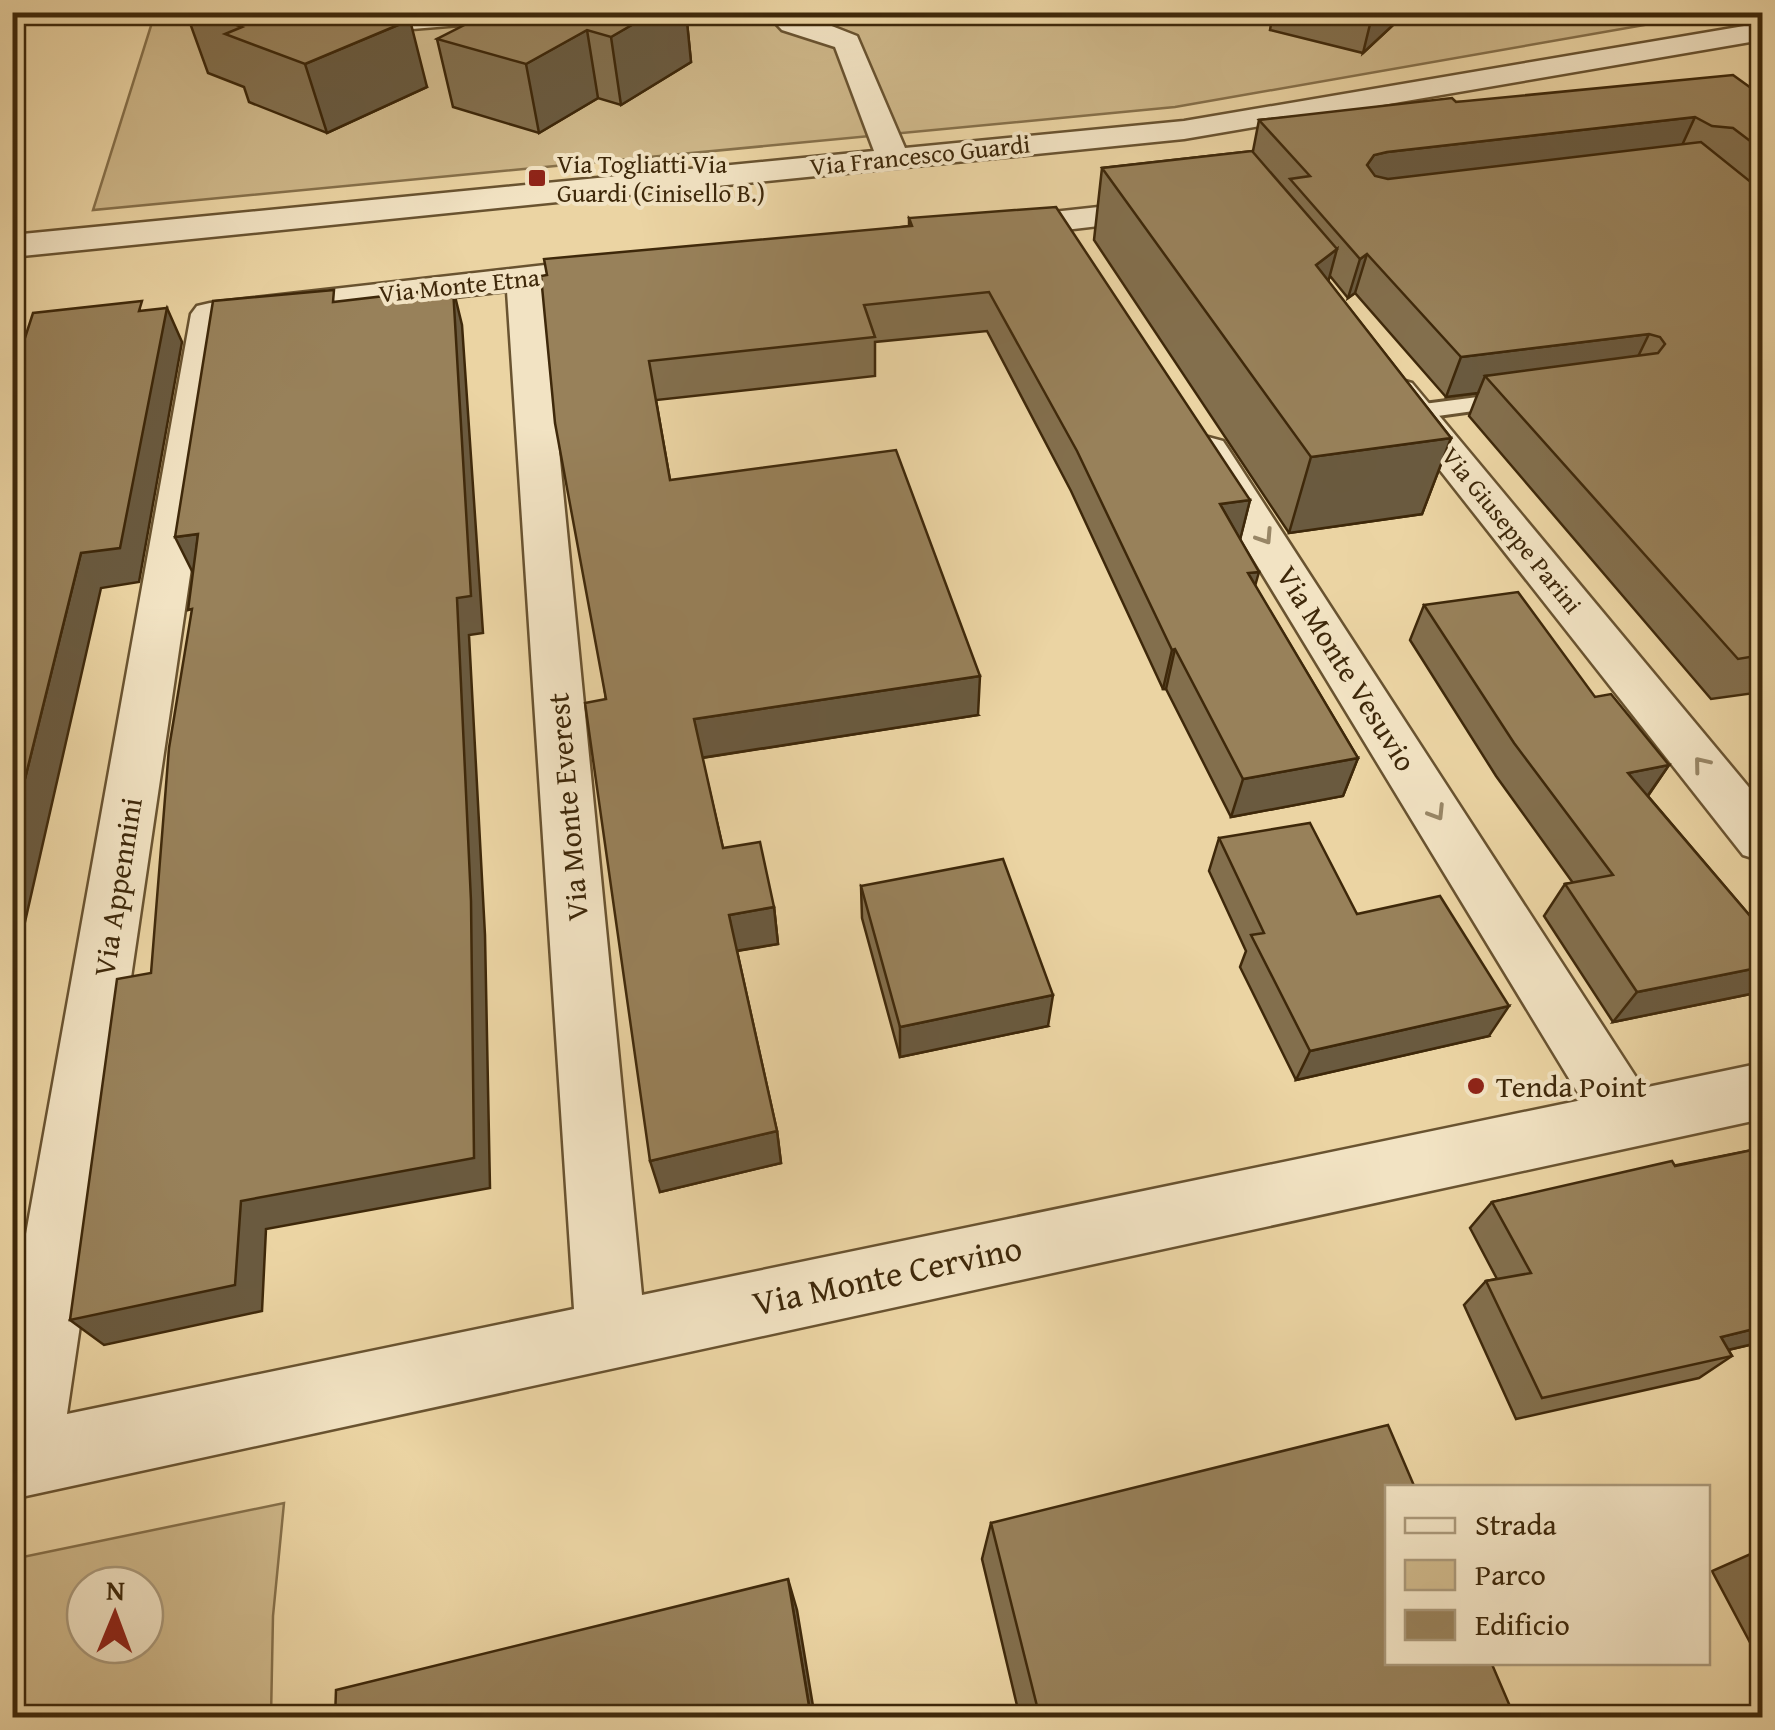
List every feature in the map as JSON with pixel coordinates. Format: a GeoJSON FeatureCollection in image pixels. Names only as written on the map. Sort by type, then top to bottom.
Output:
{"type":"FeatureCollection","features":[{"type":"Feature","properties":{"kind":"street"},"geometry":{"type":"LineString","coordinates":[[351,26],[475,24],[523,12]]}},
{"type":"Feature","properties":{"kind":"street"},"geometry":{"type":"LineString","coordinates":[[779,12],[792,24],[848,42],[892,158]]}},
{"type":"Feature","properties":{"kind":"street","name":"Via Francesco Guardi"},"geometry":{"type":"LineString","coordinates":[[12,246],[1184,130],[1762,32]]}},
{"type":"Feature","properties":{"kind":"street"},"geometry":{"type":"LineString","coordinates":[[1184,130],[1211,162]]}},
{"type":"Feature","properties":{"kind":"street"},"geometry":{"type":"LineString","coordinates":[[960,232],[1070,239],[1208,205]]}},
{"type":"Feature","properties":{"kind":"street","name":"Via Monte Etna"},"geometry":{"type":"LineString","coordinates":[[210,314],[643,265]]}},
{"type":"Feature","properties":{"kind":"street","name":"Via Monte Everest"},"geometry":{"type":"LineString","coordinates":[[524,278],[611,1336]]}},
{"type":"Feature","properties":{"kind":"street","name":"Via Appennini"},"geometry":{"type":"LineString","coordinates":[[18,1461],[210,314]]}},
{"type":"Feature","properties":{"kind":"street","name":"Via Giuseppe Parini"},"geometry":{"type":"LineString","coordinates":[[1367,352],[1762,840]]}},
{"type":"Feature","properties":{"kind":"street","name":"Via Monte Vesuvio"},"geometry":{"type":"LineString","coordinates":[[1187,418],[1283,564],[1629,1120]]}},
{"type":"Feature","properties":{"kind":"street","name":"Via Monte Cervino"},"geometry":{"type":"LineString","coordinates":[[18,1461],[932,1264],[1762,1091]]}},
{"type":"Feature","properties":{"kind":"lane"},"geometry":{"type":"LineString","coordinates":[[1416,412],[1536,396]]}},
{"type":"Feature","properties":{"kind":"green space"},"geometry":{"type":"Polygon","coordinates":[[[155,13],[1713,13],[1175,107],[93,210],[155,13]]]}},
{"type":"Feature","properties":{"kind":"green space"},"geometry":{"type":"Polygon","coordinates":[[[284,1503],[273,1616],[271,1717],[13,1717],[13,1559],[284,1503]]]}},
{"type":"Feature","properties":{"kind":"building"},"geometry":{"type":"Polygon","coordinates":[[[201,12],[383,12],[410,20],[305,64],[225,34],[242,27],[201,12]]]}},
{"type":"Feature","properties":{"kind":"building"},"geometry":{"type":"Polygon","coordinates":[[[490,12],[654,12],[611,37],[587,30],[526,64],[437,39],[490,12]]]}},
{"type":"Feature","properties":{"kind":"building"},"geometry":{"type":"Polygon","coordinates":[[[1733,75],[1762,96],[1762,150],[1733,128],[1712,126],[1695,117],[1387,152],[1374,155],[1367,165],[1375,176],[1388,179],[1701,142],[1762,191],[1762,655],[1738,659],[1485,376],[1658,353],[1665,344],[1660,337],[1649,334],[1461,357],[1367,254],[1360,259],[1290,179],[1310,176],[1259,120],[1452,98],[1456,102],[1733,75]]]}},
{"type":"Feature","properties":{"kind":"building"},"geometry":{"type":"Polygon","coordinates":[[[1252,151],[1337,249],[1316,265],[1451,438],[1311,457],[1102,168],[1252,151]]]}},
{"type":"Feature","properties":{"kind":"building"},"geometry":{"type":"Polygon","coordinates":[[[1056,207],[1250,500],[1220,504],[1259,572],[1248,573],[1358,758],[1243,779],[1175,649],[1172,650],[1077,451],[989,292],[864,305],[875,337],[649,361],[670,480],[896,450],[980,676],[694,719],[723,848],[760,842],[774,907],[729,915],[777,1131],[650,1161],[585,703],[606,699],[555,423],[541,276],[547,275],[544,259],[912,226],[909,218],[1056,207]]]}},
{"type":"Feature","properties":{"kind":"building"},"geometry":{"type":"Polygon","coordinates":[[[453,288],[471,596],[457,598],[471,901],[474,1158],[241,1201],[235,1285],[70,1320],[117,979],[151,973],[169,748],[192,609],[188,610],[198,534],[175,537],[213,301],[334,290],[333,302],[453,288]]]}},
{"type":"Feature","properties":{"kind":"building"},"geometry":{"type":"Polygon","coordinates":[[[142,301],[139,311],[167,308],[120,548],[81,553],[12,831],[12,394],[18,378],[12,378],[33,313],[142,301]]]}},
{"type":"Feature","properties":{"kind":"building"},"geometry":{"type":"Polygon","coordinates":[[[1518,592],[1595,697],[1611,694],[1669,765],[1628,773],[1762,930],[1762,967],[1637,992],[1565,884],[1613,875],[1514,743],[1424,605],[1518,592]]]}},
{"type":"Feature","properties":{"kind":"building"},"geometry":{"type":"Polygon","coordinates":[[[1310,823],[1357,914],[1440,896],[1509,1006],[1310,1051],[1251,935],[1264,933],[1219,838],[1310,823]]]}},
{"type":"Feature","properties":{"kind":"building"},"geometry":{"type":"Polygon","coordinates":[[[1003,859],[1053,995],[900,1027],[861,886],[1003,859]]]}},
{"type":"Feature","properties":{"kind":"building"},"geometry":{"type":"Polygon","coordinates":[[[1762,1148],[1762,1327],[1721,1337],[1732,1356],[1542,1398],[1486,1281],[1531,1273],[1492,1202],[1672,1161],[1675,1166],[1762,1148]]]}},
{"type":"Feature","properties":{"kind":"building"},"geometry":{"type":"Polygon","coordinates":[[[1388,1425],[1414,1485],[1385,1485],[1385,1665],[1492,1665],[1515,1718],[1040,1718],[991,1523],[1388,1425]]]}},
{"type":"Feature","properties":{"kind":"building"},"geometry":{"type":"Polygon","coordinates":[[[788,1579],[811,1718],[335,1718],[336,1690],[788,1579]]]}},
{"type":"Feature","properties":{"kind":"place","name":"Via Togliatti Via Guardi (Cinisello B.)"},"geometry":{"type":"Point","coordinates":[537,178]}},
{"type":"Feature","properties":{"kind":"place","name":"Tenda Point"},"geometry":{"type":"Point","coordinates":[1476,1086]}}]}
